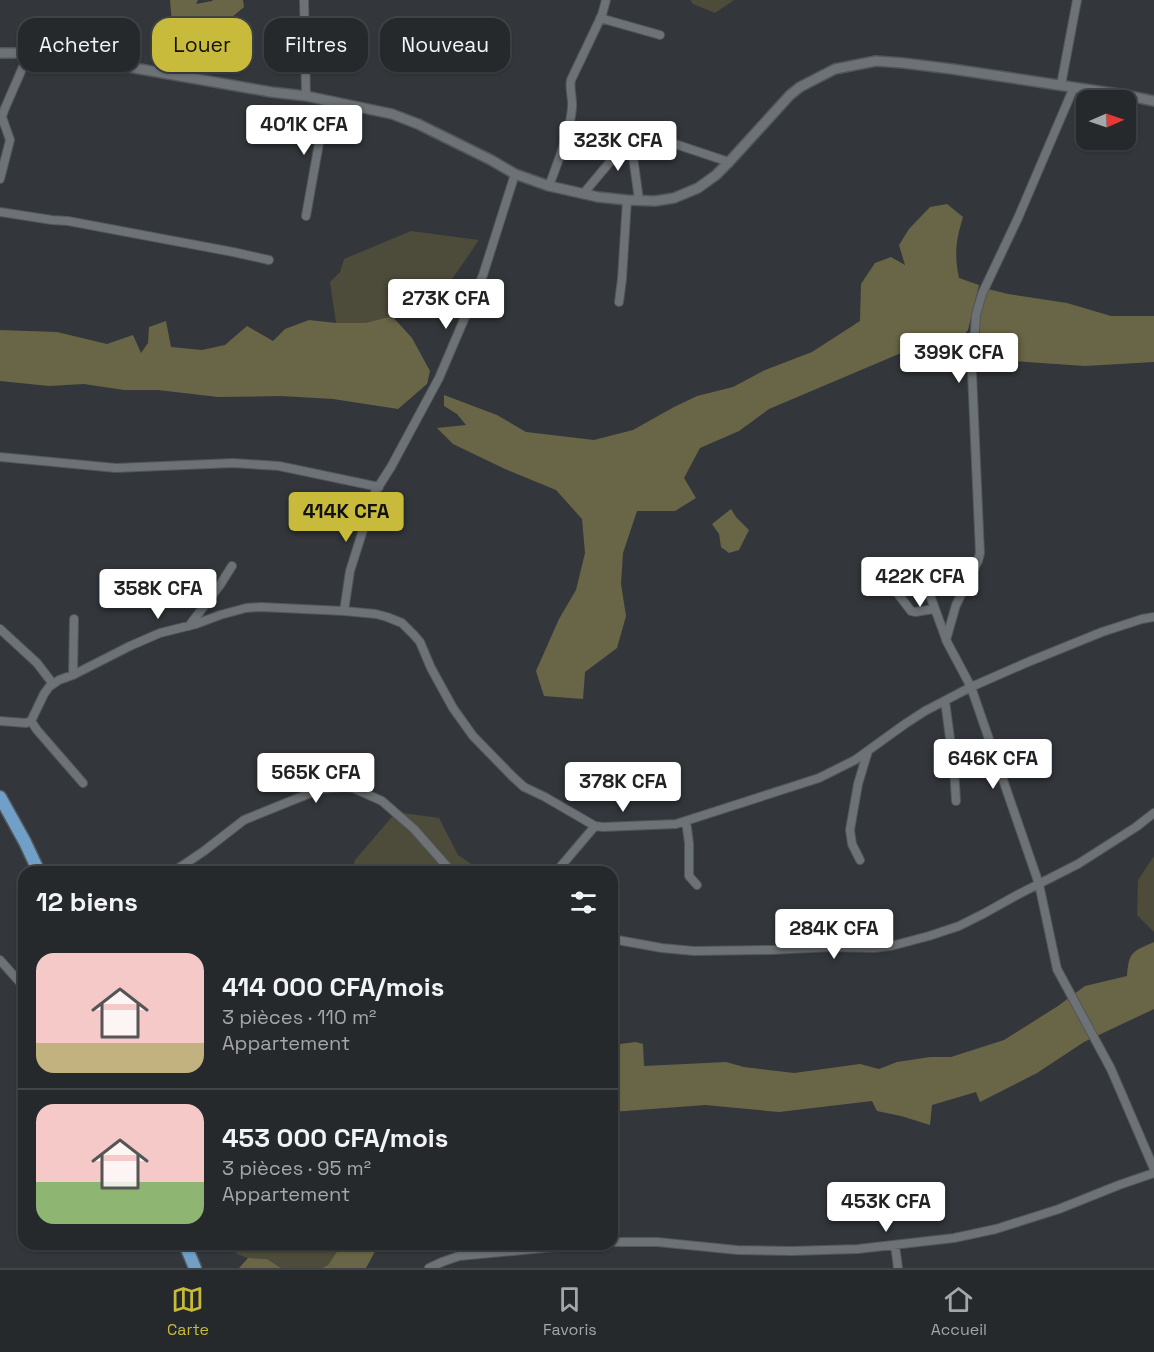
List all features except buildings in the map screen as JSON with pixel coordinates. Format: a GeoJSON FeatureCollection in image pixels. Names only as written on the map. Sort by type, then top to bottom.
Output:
{"type":"FeatureCollection","features":[{"type":"Feature","properties":{"kind":"main road"},"geometry":{"type":"LineString","coordinates":[[0,797],[36,866]]}},
{"type":"Feature","properties":{"kind":"main road"},"geometry":{"type":"LineString","coordinates":[[188,1250],[195,1268]]}},
{"type":"Feature","properties":{"kind":"street"},"geometry":{"type":"LineString","coordinates":[[304,0],[306,96]]}},
{"type":"Feature","properties":{"kind":"street"},"geometry":{"type":"LineString","coordinates":[[549,186],[573,108],[571,80],[606,0]]}},
{"type":"Feature","properties":{"kind":"street"},"geometry":{"type":"LineString","coordinates":[[1061,85],[1077,0]]}},
{"type":"Feature","properties":{"kind":"street"},"geometry":{"type":"LineString","coordinates":[[600,18],[660,35]]}},
{"type":"Feature","properties":{"kind":"street"},"geometry":{"type":"LineString","coordinates":[[0,52],[18,53]]}},
{"type":"Feature","properties":{"kind":"street"},"geometry":{"type":"LineString","coordinates":[[140,69],[306,96],[392,114],[476,152],[515,174],[549,186],[583,194],[655,201],[674,198],[698,188],[716,176],[790,95],[800,87],[835,69],[876,61],[903,63],[1061,85],[1154,101]]}},
{"type":"Feature","properties":{"kind":"street"},"geometry":{"type":"LineString","coordinates":[[0,178],[10,140],[2,116],[20,72]]}},
{"type":"Feature","properties":{"kind":"street"},"geometry":{"type":"LineString","coordinates":[[946,640],[956,604],[973,573],[980,553],[972,373],[976,315],[982,294],[1018,218],[1074,87]]}},
{"type":"Feature","properties":{"kind":"street"},"geometry":{"type":"LineString","coordinates":[[306,216],[328,102]]}},
{"type":"Feature","properties":{"kind":"street"},"geometry":{"type":"LineString","coordinates":[[583,194],[630,135],[642,130],[672,143],[729,162]]}},
{"type":"Feature","properties":{"kind":"street"},"geometry":{"type":"LineString","coordinates":[[630,135],[639,200]]}},
{"type":"Feature","properties":{"kind":"street"},"geometry":{"type":"LineString","coordinates":[[344,611],[350,571],[375,492],[439,378],[483,275],[515,174]]}},
{"type":"Feature","properties":{"kind":"street"},"geometry":{"type":"LineString","coordinates":[[619,302],[627,200]]}},
{"type":"Feature","properties":{"kind":"street"},"geometry":{"type":"LineString","coordinates":[[0,212],[68,221],[269,260]]}},
{"type":"Feature","properties":{"kind":"street"},"geometry":{"type":"LineString","coordinates":[[0,458],[116,468],[233,463],[268,465],[378,487]]}},
{"type":"Feature","properties":{"kind":"street"},"geometry":{"type":"LineString","coordinates":[[189,626],[232,566]]}},
{"type":"Feature","properties":{"kind":"street"},"geometry":{"type":"LineString","coordinates":[[920,568],[946,640],[971,687],[1039,884],[1057,969],[1111,1070],[1154,1169]]}},
{"type":"Feature","properties":{"kind":"street"},"geometry":{"type":"LineString","coordinates":[[866,571],[895,590],[911,611],[934,609]]}},
{"type":"Feature","properties":{"kind":"street"},"geometry":{"type":"LineString","coordinates":[[0,721],[19,724],[31,721],[44,694],[53,684],[130,646],[160,633],[246,608],[283,607],[344,611],[387,617],[402,623],[420,642],[453,708],[473,736],[524,787],[545,796],[595,826],[676,824],[819,778],[847,765],[905,723],[971,687],[1092,636],[1124,624],[1154,617]]}},
{"type":"Feature","properties":{"kind":"street"},"geometry":{"type":"LineString","coordinates":[[73,675],[74,619]]}},
{"type":"Feature","properties":{"kind":"street"},"geometry":{"type":"LineString","coordinates":[[0,629],[37,663],[53,684]]}},
{"type":"Feature","properties":{"kind":"street"},"geometry":{"type":"LineString","coordinates":[[945,701],[956,801]]}},
{"type":"Feature","properties":{"kind":"street"},"geometry":{"type":"LineString","coordinates":[[31,721],[83,783]]}},
{"type":"Feature","properties":{"kind":"street"},"geometry":{"type":"LineString","coordinates":[[860,860],[852,844],[850,830],[858,784],[868,751]]}},
{"type":"Feature","properties":{"kind":"street"},"geometry":{"type":"LineString","coordinates":[[182,866],[244,820],[308,794],[333,787],[353,788],[382,801],[414,829],[447,866]]}},
{"type":"Feature","properties":{"kind":"street"},"geometry":{"type":"LineString","coordinates":[[618,940],[694,951],[884,947],[959,926],[1078,864],[1154,813]]}},
{"type":"Feature","properties":{"kind":"street"},"geometry":{"type":"LineString","coordinates":[[686,821],[689,876],[697,885]]}},
{"type":"Feature","properties":{"kind":"street"},"geometry":{"type":"LineString","coordinates":[[561,866],[595,826]]}},
{"type":"Feature","properties":{"kind":"street"},"geometry":{"type":"LineString","coordinates":[[0,960],[18,980]]}},
{"type":"Feature","properties":{"kind":"street"},"geometry":{"type":"LineString","coordinates":[[618,1242],[657,1242],[759,1251],[838,1251],[969,1236],[1059,1209],[1154,1173]]}},
{"type":"Feature","properties":{"kind":"street"},"geometry":{"type":"LineString","coordinates":[[895,1245],[898,1268]]}},
{"type":"Feature","properties":{"kind":"street"},"geometry":{"type":"LineString","coordinates":[[429,1268],[459,1256],[522,1250]]}},
{"type":"Feature","properties":{"kind":"shaded area"},"geometry":{"type":"Polygon","coordinates":[[[170,0],[198,0],[196,4],[213,0],[243,0],[244,7],[231,18],[172,18],[170,0]]]}},
{"type":"Feature","properties":{"kind":"shaded area"},"geometry":{"type":"Polygon","coordinates":[[[690,0],[734,0],[715,13],[693,4],[690,0]]]}},
{"type":"Feature","properties":{"kind":"shaded area"},"geometry":{"type":"Polygon","coordinates":[[[947,204],[963,217],[956,247],[959,278],[979,285],[968,330],[962,338],[920,345],[769,409],[739,431],[700,448],[684,478],[696,498],[675,511],[637,511],[623,553],[621,584],[626,616],[617,648],[585,672],[583,699],[544,696],[536,671],[559,619],[576,590],[585,553],[582,519],[556,490],[453,444],[437,428],[466,425],[457,414],[444,406],[444,395],[497,415],[526,432],[594,440],[633,430],[697,396],[733,387],[765,370],[812,352],[860,321],[861,284],[875,263],[891,257],[905,265],[899,245],[909,229],[930,207],[947,204]]]}},
{"type":"Feature","properties":{"kind":"shaded area"},"geometry":{"type":"Polygon","coordinates":[[[411,231],[479,240],[446,288],[424,296],[392,316],[365,323],[336,323],[330,282],[340,272],[344,259],[411,231]]]}},
{"type":"Feature","properties":{"kind":"shaded area"},"geometry":{"type":"Polygon","coordinates":[[[988,289],[1067,303],[1111,316],[1154,316],[1154,362],[1085,366],[1011,361],[986,354],[980,322],[988,289]]]}},
{"type":"Feature","properties":{"kind":"shaded area"},"geometry":{"type":"Polygon","coordinates":[[[392,316],[412,338],[430,371],[427,384],[398,409],[333,399],[281,396],[218,397],[158,390],[124,390],[84,384],[49,386],[0,381],[0,330],[57,332],[107,344],[133,335],[141,353],[148,343],[149,327],[166,321],[171,347],[202,350],[225,345],[247,326],[273,341],[285,329],[309,320],[365,323],[392,316]]]}},
{"type":"Feature","properties":{"kind":"shaded area"},"geometry":{"type":"Polygon","coordinates":[[[731,509],[749,530],[739,550],[729,553],[721,547],[719,534],[712,524],[731,509]]]}},
{"type":"Feature","properties":{"kind":"shaded area"},"geometry":{"type":"Polygon","coordinates":[[[396,812],[439,818],[458,855],[474,866],[354,866],[355,860],[396,812]]]}},
{"type":"Feature","properties":{"kind":"shaded area"},"geometry":{"type":"Polygon","coordinates":[[[1154,856],[1154,932],[1137,915],[1138,880],[1154,856]]]}},
{"type":"Feature","properties":{"kind":"shaded area"},"geometry":{"type":"Polygon","coordinates":[[[1154,942],[1154,1009],[1084,1042],[1037,1073],[980,1102],[976,1092],[932,1105],[930,1125],[877,1111],[872,1101],[779,1112],[705,1105],[618,1112],[618,1044],[636,1042],[643,1044],[644,1066],[726,1062],[744,1067],[794,1073],[860,1064],[879,1069],[897,1062],[930,1057],[951,1057],[1004,1040],[1085,986],[1127,976],[1133,953],[1154,942]]]}},
{"type":"Feature","properties":{"kind":"shaded area"},"geometry":{"type":"Polygon","coordinates":[[[235,1250],[338,1250],[328,1265],[322,1268],[281,1268],[267,1259],[248,1258],[237,1254],[235,1250]]]}},
{"type":"Feature","properties":{"kind":"shaded area"},"geometry":{"type":"Polygon","coordinates":[[[338,1250],[376,1250],[366,1268],[322,1268],[328,1265],[338,1250]]]}},
{"type":"Feature","properties":{"kind":"shaded area"},"geometry":{"type":"Polygon","coordinates":[[[248,1258],[267,1259],[281,1268],[239,1268],[248,1258]]]}}]}
